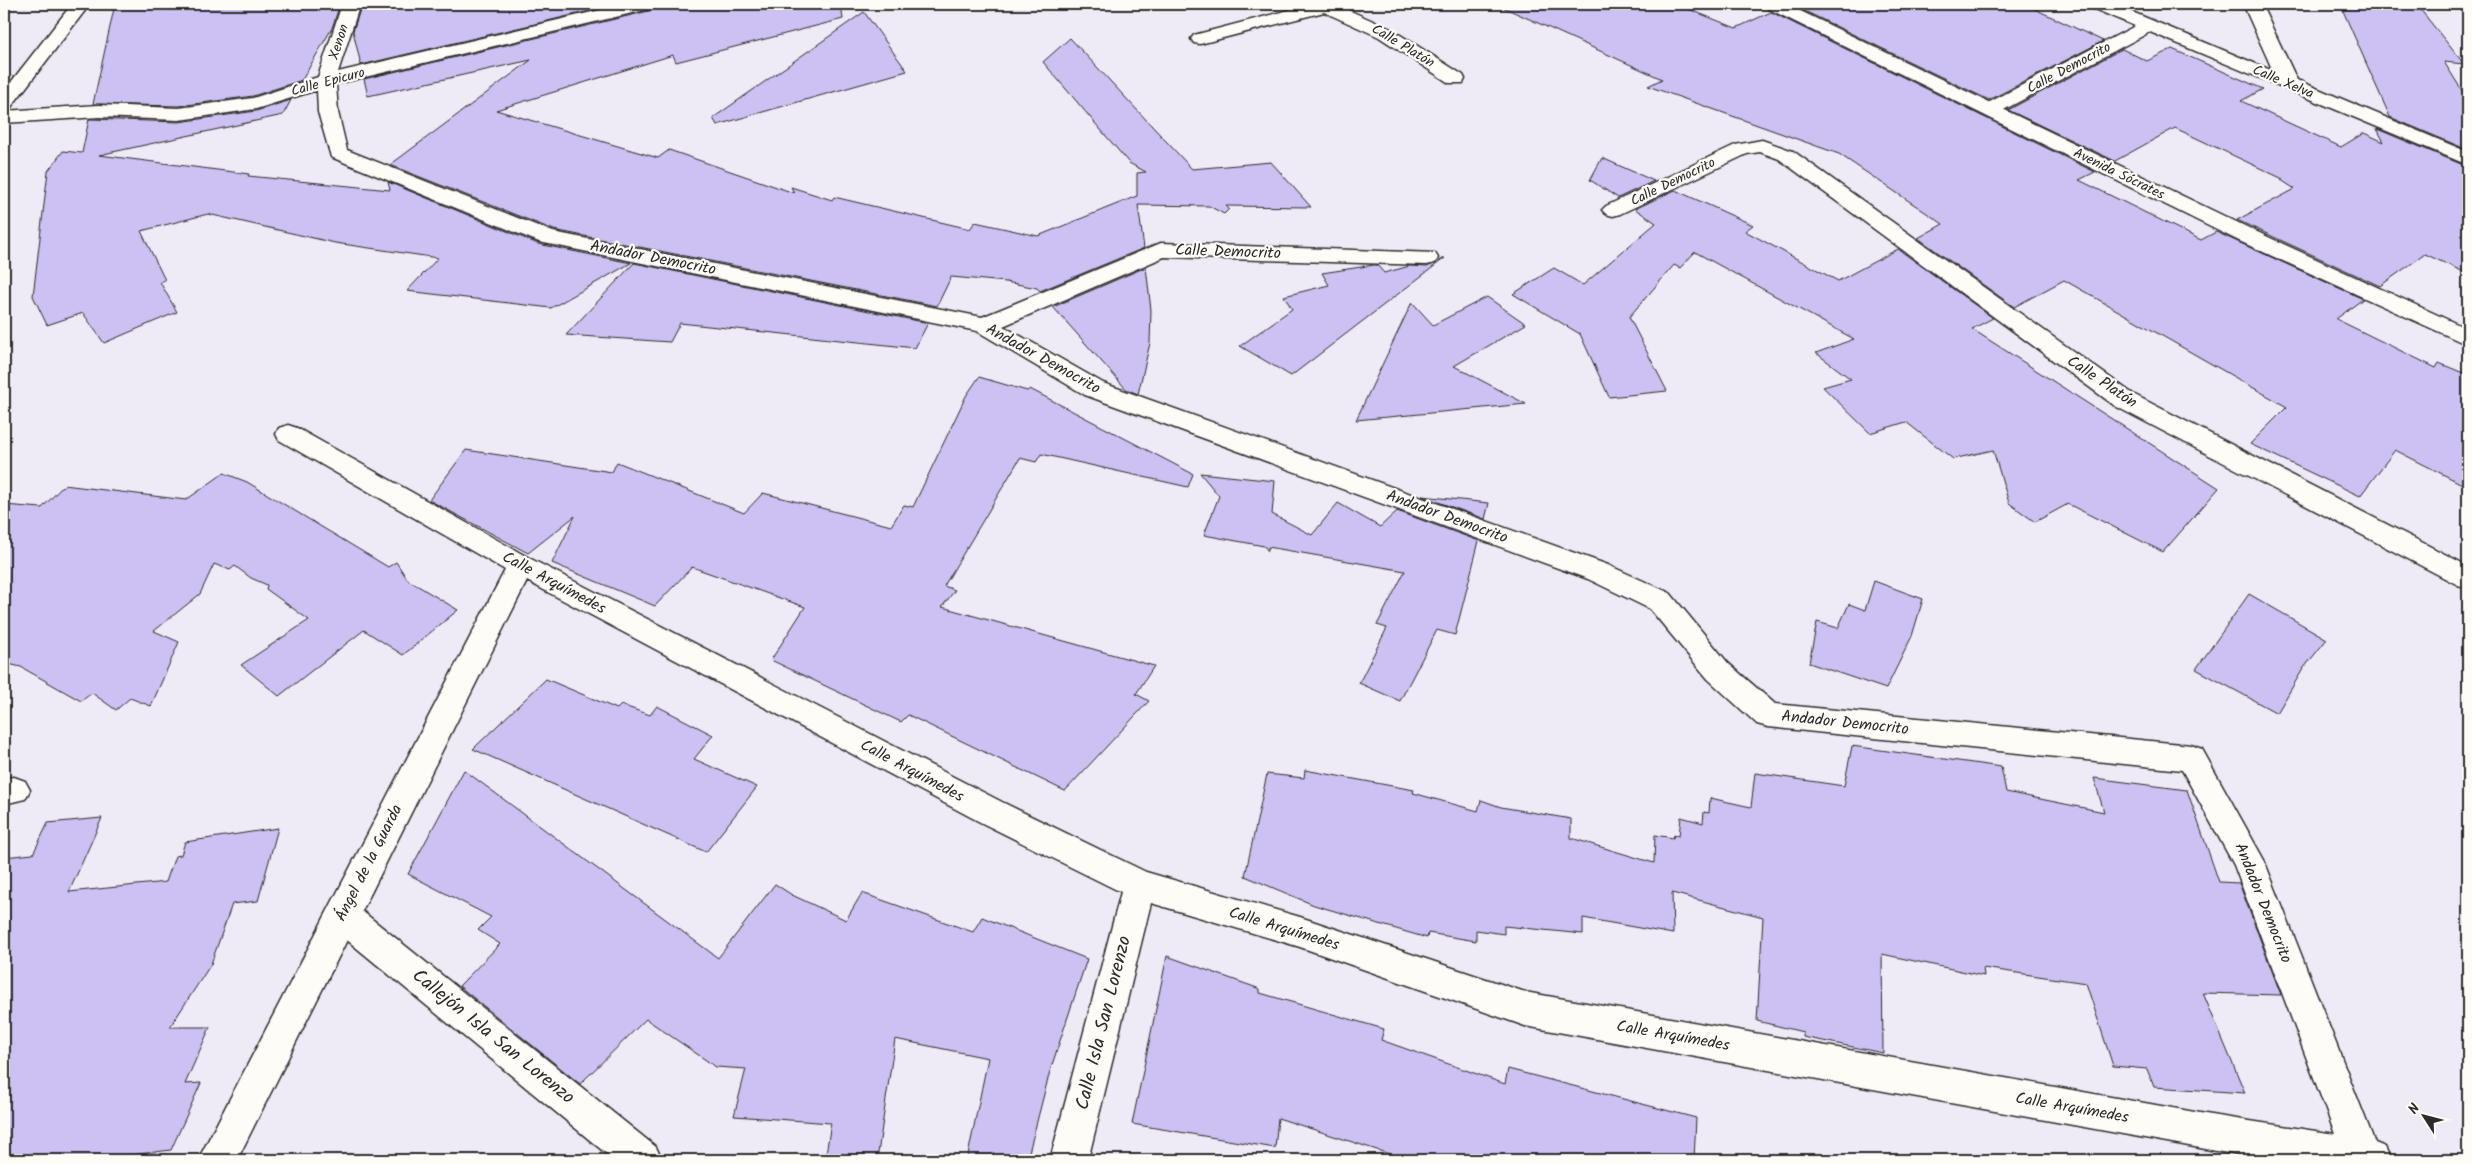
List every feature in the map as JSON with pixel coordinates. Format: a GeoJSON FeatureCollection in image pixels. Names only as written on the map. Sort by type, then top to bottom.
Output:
{"type":"FeatureCollection","features":[{"type":"Feature","properties":{"kind":"street"},"geometry":{"type":"LineString","coordinates":[[4,104],[10,89],[81,4]]}},
{"type":"Feature","properties":{"kind":"street","name":"Xenon"},"geometry":{"type":"LineString","coordinates":[[326,81],[352,4]]}},
{"type":"Feature","properties":{"kind":"street","name":"Calle Epicuro"},"geometry":{"type":"LineString","coordinates":[[4,117],[99,111],[179,114],[256,103],[326,81],[625,6],[647,4]]}},
{"type":"Feature","properties":{"kind":"street","name":"Avenida Sócrates"},"geometry":{"type":"LineString","coordinates":[[1773,4],[2245,235],[2468,338]]}},
{"type":"Feature","properties":{"kind":"street","name":"Calle Xelva"},"geometry":{"type":"LineString","coordinates":[[2098,4],[2468,159]]}},
{"type":"Feature","properties":{"kind":"street"},"geometry":{"type":"LineString","coordinates":[[2252,4],[2288,84]]}},
{"type":"Feature","properties":{"kind":"street"},"geometry":{"type":"LineString","coordinates":[[1200,39],[1323,5]]}},
{"type":"Feature","properties":{"kind":"street","name":"Calle Platón"},"geometry":{"type":"LineString","coordinates":[[1323,5],[1385,33],[1456,79]]}},
{"type":"Feature","properties":{"kind":"street","name":"Calle Democrito"},"geometry":{"type":"LineString","coordinates":[[1989,110],[2149,26]]}},
{"type":"Feature","properties":{"kind":"street","name":"Andador Democrito"},"geometry":{"type":"LineString","coordinates":[[326,81],[328,112],[338,153],[547,237],[984,324],[1094,390],[1598,572],[1660,601],[1718,671],[1768,715],[2191,758],[2248,860],[2367,1158]]}},
{"type":"Feature","properties":{"kind":"street","name":"Calle Democrito"},"geometry":{"type":"LineString","coordinates":[[1613,210],[1742,149],[1762,146]]}},
{"type":"Feature","properties":{"kind":"street","name":"Calle Platón"},"geometry":{"type":"LineString","coordinates":[[1762,146],[1786,155],[1836,194],[2124,400],[2468,578]]}},
{"type":"Feature","properties":{"kind":"street","name":"Calle Democrito"},"geometry":{"type":"LineString","coordinates":[[984,324],[1161,250],[1427,258]]}},
{"type":"Feature","properties":{"kind":"street","name":"Calle Arquímedes"},"geometry":{"type":"LineString","coordinates":[[288,434],[520,566],[991,812],[1138,885],[1300,932],[1525,1009],[2217,1134],[2367,1158]]}},
{"type":"Feature","properties":{"kind":"street","name":"Ángel de la Guarda"},"geometry":{"type":"LineString","coordinates":[[217,1160],[520,566]]}},
{"type":"Feature","properties":{"kind":"street","name":"Calle Isla San Lorenzo"},"geometry":{"type":"LineString","coordinates":[[1069,1160],[1138,885]]}},
{"type":"Feature","properties":{"kind":"street","name":"Callejón Isla San Lorenzo"},"geometry":{"type":"LineString","coordinates":[[342,915],[643,1160]]}},
{"type":"Feature","properties":{"kind":"building"},"geometry":{"type":"Polygon","coordinates":[[[115,4],[340,4],[332,28],[302,80],[253,96],[179,106],[93,104],[115,4]]]}},
{"type":"Feature","properties":{"kind":"building"},"geometry":{"type":"Polygon","coordinates":[[[362,4],[619,4],[361,65],[353,31],[362,4]]]}},
{"type":"Feature","properties":{"kind":"building"},"geometry":{"type":"Polygon","coordinates":[[[658,4],[841,4],[843,19],[676,62],[673,55],[496,110],[658,158],[669,150],[794,193],[791,187],[832,200],[834,197],[970,229],[975,222],[1038,236],[1137,196],[1137,173],[1146,172],[1129,163],[1043,62],[1070,38],[1192,169],[1271,162],[1311,207],[1226,206],[1229,209],[1224,214],[1209,206],[1138,205],[1144,248],[1040,291],[1037,288],[1006,282],[951,277],[937,306],[554,230],[390,165],[531,60],[368,96],[364,79],[653,10],[658,4]]]}},
{"type":"Feature","properties":{"kind":"building"},"geometry":{"type":"Polygon","coordinates":[[[1496,4],[1676,4],[1736,28],[1771,12],[2095,172],[2079,180],[2201,240],[2216,232],[2363,299],[2336,319],[2436,368],[2439,363],[2468,375],[2468,487],[2395,450],[2360,496],[2250,444],[2287,407],[2064,280],[2014,307],[1918,238],[1943,224],[1839,154],[1648,86],[1662,79],[1496,4]]]}},
{"type":"Feature","properties":{"kind":"building"},"geometry":{"type":"Polygon","coordinates":[[[1790,4],[2024,4],[2103,41],[1989,100],[1790,4]]]}},
{"type":"Feature","properties":{"kind":"building"},"geometry":{"type":"Polygon","coordinates":[[[2340,4],[2416,4],[2464,64],[2444,62],[2468,100],[2468,150],[2390,117],[2340,4]]]}},
{"type":"Feature","properties":{"kind":"building"},"geometry":{"type":"Polygon","coordinates":[[[864,12],[907,71],[717,125],[713,118],[864,12]]]}},
{"type":"Feature","properties":{"kind":"building"},"geometry":{"type":"Polygon","coordinates":[[[2122,49],[2147,61],[2172,49],[2263,89],[2241,101],[2341,147],[2364,133],[2384,142],[2377,129],[2468,167],[2468,274],[2425,254],[2380,286],[2237,220],[2295,189],[2281,180],[2283,179],[2175,128],[2115,161],[2008,110],[2122,49]]]}},
{"type":"Feature","properties":{"kind":"building"},"geometry":{"type":"Polygon","coordinates":[[[291,100],[283,115],[99,155],[249,174],[248,176],[390,190],[388,182],[538,244],[631,263],[551,308],[407,291],[438,258],[335,243],[208,214],[141,231],[165,280],[160,282],[177,312],[104,343],[83,313],[47,325],[33,296],[48,171],[63,151],[82,153],[89,119],[179,122],[256,111],[291,100]]]}},
{"type":"Feature","properties":{"kind":"building"},"geometry":{"type":"Polygon","coordinates":[[[1602,158],[1654,181],[1618,198],[1590,180],[1602,158]]]}},
{"type":"Feature","properties":{"kind":"building"},"geometry":{"type":"Polygon","coordinates":[[[1675,190],[1753,225],[1745,231],[1838,281],[1898,249],[1993,318],[1972,329],[2219,488],[2163,552],[2068,504],[2035,522],[2009,503],[1993,450],[1953,459],[1906,422],[1870,433],[1823,387],[1851,379],[1816,353],[1854,339],[1695,252],[1680,268],[1674,265],[1629,317],[1667,391],[1609,397],[1580,334],[1513,294],[1554,268],[1583,285],[1656,223],[1635,209],[1675,190]]]}},
{"type":"Feature","properties":{"kind":"building"},"geometry":{"type":"Polygon","coordinates":[[[1445,258],[1291,376],[1240,346],[1292,309],[1284,296],[1329,285],[1322,273],[1377,265],[1384,273],[1410,266],[1427,267],[1445,258]]]}},
{"type":"Feature","properties":{"kind":"building"},"geometry":{"type":"Polygon","coordinates":[[[634,263],[928,323],[915,348],[680,323],[670,342],[566,335],[634,263]]]}},
{"type":"Feature","properties":{"kind":"building"},"geometry":{"type":"Polygon","coordinates":[[[1146,267],[1151,310],[1150,343],[1138,394],[1126,389],[1053,307],[1146,267]]]}},
{"type":"Feature","properties":{"kind":"building"},"geometry":{"type":"Polygon","coordinates":[[[1487,297],[1526,324],[1454,366],[1526,404],[1356,420],[1412,302],[1433,325],[1487,297]]]}},
{"type":"Feature","properties":{"kind":"building"},"geometry":{"type":"Polygon","coordinates":[[[979,377],[1027,391],[1030,389],[1193,474],[1188,487],[1041,454],[1036,462],[1020,458],[944,586],[955,590],[942,607],[1154,666],[1136,694],[1149,701],[1065,791],[908,715],[901,722],[771,660],[805,607],[692,567],[655,606],[552,563],[575,516],[528,553],[429,500],[466,450],[612,472],[617,462],[744,513],[763,493],[891,526],[904,505],[913,507],[966,396],[979,377]]]}},
{"type":"Feature","properties":{"kind":"building"},"geometry":{"type":"Polygon","coordinates":[[[224,473],[247,482],[388,567],[396,562],[408,580],[458,610],[403,655],[364,630],[279,696],[241,665],[309,620],[266,589],[267,585],[251,578],[235,566],[230,570],[214,564],[200,594],[154,631],[179,642],[151,706],[130,698],[116,710],[92,693],[81,701],[21,667],[4,663],[4,505],[42,508],[64,485],[186,500],[224,473]]]}},
{"type":"Feature","properties":{"kind":"building"},"geometry":{"type":"Polygon","coordinates":[[[1200,473],[1275,481],[1272,514],[1312,535],[1338,503],[1380,527],[1397,511],[1479,541],[1455,635],[1437,630],[1400,701],[1359,683],[1387,628],[1377,625],[1405,571],[1268,547],[1268,551],[1264,546],[1204,535],[1219,496],[1200,473]]]}},
{"type":"Feature","properties":{"kind":"building"},"geometry":{"type":"Polygon","coordinates":[[[1422,496],[1489,503],[1485,519],[1422,496]]]}},
{"type":"Feature","properties":{"kind":"building"},"geometry":{"type":"Polygon","coordinates":[[[1874,581],[1923,599],[1912,636],[1886,689],[1809,663],[1817,622],[1838,628],[1849,604],[1865,610],[1874,581]]]}},
{"type":"Feature","properties":{"kind":"building"},"geometry":{"type":"Polygon","coordinates":[[[2249,594],[2327,639],[2303,669],[2277,713],[2196,669],[2249,594]]]}},
{"type":"Feature","properties":{"kind":"building"},"geometry":{"type":"Polygon","coordinates":[[[546,679],[617,709],[621,705],[650,715],[657,706],[713,735],[694,759],[757,787],[706,852],[473,749],[546,679]]]}},
{"type":"Feature","properties":{"kind":"building"},"geometry":{"type":"Polygon","coordinates":[[[1852,746],[2001,767],[2006,792],[2104,812],[2094,778],[2187,790],[2219,882],[2239,883],[2281,995],[2203,993],[2245,1093],[2154,1087],[2147,1069],[2113,1066],[2086,983],[1983,968],[1984,976],[1882,954],[1883,1053],[1803,1037],[1803,1032],[1757,1021],[1763,917],[1672,893],[1673,934],[1583,918],[1583,934],[1504,926],[1504,934],[1476,930],[1476,941],[1428,933],[1427,938],[1314,905],[1245,876],[1267,774],[1304,778],[1305,770],[1414,790],[1413,793],[1478,811],[1481,800],[1501,807],[1571,819],[1571,838],[1654,863],[1655,835],[1673,838],[1674,835],[1679,836],[1681,817],[1703,823],[1704,812],[1709,813],[1710,798],[1751,807],[1755,773],[1844,786],[1852,746]]]}},
{"type":"Feature","properties":{"kind":"building"},"geometry":{"type":"Polygon","coordinates":[[[464,770],[718,958],[775,884],[792,895],[846,920],[862,893],[973,932],[982,917],[1087,959],[1050,1071],[1027,1160],[967,1160],[988,1058],[895,1039],[877,1160],[825,1160],[831,1123],[734,1116],[746,1069],[716,1067],[646,1019],[580,1084],[459,986],[500,944],[478,930],[491,917],[408,874],[464,770]]]}},
{"type":"Feature","properties":{"kind":"building"},"geometry":{"type":"Polygon","coordinates":[[[102,818],[69,892],[166,882],[175,856],[181,855],[185,842],[278,828],[258,901],[232,904],[211,964],[170,1027],[210,1027],[185,1084],[201,1083],[171,1150],[90,1160],[4,1160],[4,857],[33,854],[48,823],[102,818]]]}},
{"type":"Feature","properties":{"kind":"building"},"geometry":{"type":"Polygon","coordinates":[[[1167,956],[1260,989],[1260,993],[1384,1029],[1381,1040],[1505,1084],[1508,1069],[1696,1118],[1694,1160],[1408,1160],[1278,1118],[1275,1148],[1132,1124],[1167,956]]]}}]}
